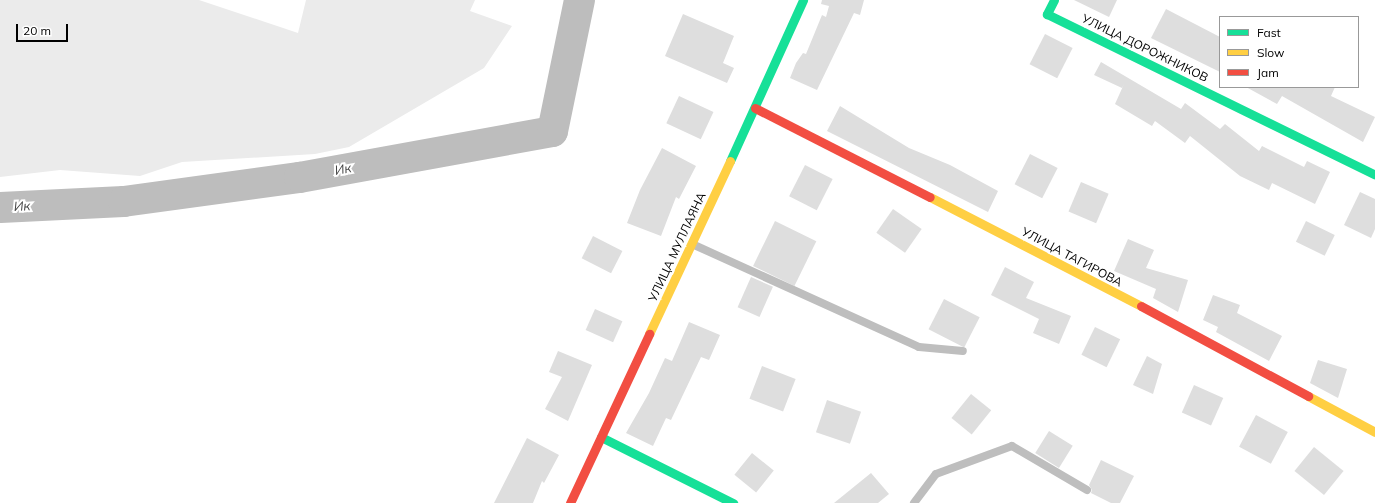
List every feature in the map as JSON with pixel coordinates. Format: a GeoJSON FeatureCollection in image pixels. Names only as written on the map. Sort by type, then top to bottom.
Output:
{"type":"FeatureCollection","features":[{"type":"Feature","properties":{"kind":"street","name":"УЛИЦА МУЛЛАЯНА"},"geometry":{"type":"LineString","coordinates":[[570,503],[755,108],[803,0]]}},
{"type":"Feature","properties":{"kind":"street","name":"УЛИЦА ДОРОЖНИКОВ"},"geometry":{"type":"LineString","coordinates":[[1054,0],[1047,14],[1375,175]]}},
{"type":"Feature","properties":{"kind":"street","name":"УЛИЦА ТАГИРОВА"},"geometry":{"type":"LineString","coordinates":[[755,108],[1076,272],[1375,432]]}},
{"type":"Feature","properties":{"kind":"street"},"geometry":{"type":"LineString","coordinates":[[600,437],[733,503]]}},
{"type":"Feature","properties":{"kind":"lane"},"geometry":{"type":"LineString","coordinates":[[692,243],[919,347],[963,351]]}},
{"type":"Feature","properties":{"kind":"lane"},"geometry":{"type":"LineString","coordinates":[[914,503],[936,474],[1012,446],[1087,490]]}},
{"type":"Feature","properties":{"kind":"shaded area"},"geometry":{"type":"Polygon","coordinates":[[[0,0],[199,0],[298,33],[306,0],[475,0],[470,11],[512,26],[484,68],[349,147],[315,154],[182,162],[140,176],[60,170],[0,177],[0,0]]]}},
{"type":"Feature","properties":{"kind":"building"},"geometry":{"type":"Polygon","coordinates":[[[822,0],[864,0],[860,15],[854,13],[817,90],[790,78],[796,63],[803,53],[806,54],[822,15],[826,17],[829,6],[821,4],[822,0]]]}},
{"type":"Feature","properties":{"kind":"building"},"geometry":{"type":"Polygon","coordinates":[[[1074,0],[1117,0],[1109,17],[1074,0]]]}},
{"type":"Feature","properties":{"kind":"building"},"geometry":{"type":"Polygon","coordinates":[[[1166,9],[1219,36],[1219,72],[1151,38],[1166,9]]]}},
{"type":"Feature","properties":{"kind":"building"},"geometry":{"type":"Polygon","coordinates":[[[683,14],[734,36],[723,63],[734,68],[727,83],[665,56],[683,14]]]}},
{"type":"Feature","properties":{"kind":"building"},"geometry":{"type":"Polygon","coordinates":[[[1045,34],[1073,48],[1057,78],[1030,64],[1045,34]]]}},
{"type":"Feature","properties":{"kind":"building"},"geometry":{"type":"Polygon","coordinates":[[[1101,62],[1181,109],[1185,103],[1220,129],[1225,124],[1259,151],[1262,146],[1304,167],[1307,161],[1330,172],[1315,204],[1272,183],[1269,190],[1240,176],[1190,136],[1185,143],[1155,121],[1152,126],[1115,104],[1124,84],[1122,88],[1094,75],[1101,62]]]}},
{"type":"Feature","properties":{"kind":"building"},"geometry":{"type":"Polygon","coordinates":[[[1248,88],[1335,88],[1331,96],[1375,117],[1363,142],[1282,96],[1277,104],[1248,88]]]}},
{"type":"Feature","properties":{"kind":"building"},"geometry":{"type":"Polygon","coordinates":[[[679,96],[713,112],[701,139],[666,123],[679,96]]]}},
{"type":"Feature","properties":{"kind":"building"},"geometry":{"type":"Polygon","coordinates":[[[840,106],[909,148],[950,165],[998,191],[988,212],[827,131],[840,106]]]}},
{"type":"Feature","properties":{"kind":"building"},"geometry":{"type":"Polygon","coordinates":[[[662,148],[696,166],[679,199],[676,197],[661,236],[627,223],[640,190],[662,148]]]}},
{"type":"Feature","properties":{"kind":"building"},"geometry":{"type":"Polygon","coordinates":[[[1030,154],[1058,168],[1042,198],[1015,184],[1030,154]]]}},
{"type":"Feature","properties":{"kind":"building"},"geometry":{"type":"Polygon","coordinates":[[[805,165],[833,179],[817,210],[789,196],[805,165]]]}},
{"type":"Feature","properties":{"kind":"building"},"geometry":{"type":"Polygon","coordinates":[[[1081,182],[1109,194],[1096,223],[1068,211],[1081,182]]]}},
{"type":"Feature","properties":{"kind":"building"},"geometry":{"type":"Polygon","coordinates":[[[1360,192],[1375,199],[1375,229],[1371,238],[1344,225],[1360,192]]]}},
{"type":"Feature","properties":{"kind":"building"},"geometry":{"type":"Polygon","coordinates":[[[893,209],[922,229],[905,253],[876,233],[893,209]]]}},
{"type":"Feature","properties":{"kind":"building"},"geometry":{"type":"Polygon","coordinates":[[[775,221],[816,241],[794,286],[753,266],[775,221]]]}},
{"type":"Feature","properties":{"kind":"building"},"geometry":{"type":"Polygon","coordinates":[[[1306,221],[1335,235],[1325,256],[1296,242],[1306,221]]]}},
{"type":"Feature","properties":{"kind":"building"},"geometry":{"type":"Polygon","coordinates":[[[593,236],[622,251],[611,273],[582,258],[593,236]]]}},
{"type":"Feature","properties":{"kind":"building"},"geometry":{"type":"Polygon","coordinates":[[[1128,239],[1154,250],[1146,268],[1188,280],[1178,312],[1153,298],[1156,289],[1114,271],[1128,239]]]}},
{"type":"Feature","properties":{"kind":"building"},"geometry":{"type":"Polygon","coordinates":[[[1005,267],[1034,282],[1026,298],[1071,316],[1059,344],[1033,333],[1039,319],[991,295],[1005,267]]]}},
{"type":"Feature","properties":{"kind":"building"},"geometry":{"type":"Polygon","coordinates":[[[751,277],[773,287],[760,317],[738,307],[751,277]]]}},
{"type":"Feature","properties":{"kind":"building"},"geometry":{"type":"Polygon","coordinates":[[[1213,295],[1240,305],[1237,313],[1282,336],[1269,361],[1216,332],[1218,327],[1203,320],[1213,295]]]}},
{"type":"Feature","properties":{"kind":"building"},"geometry":{"type":"Polygon","coordinates":[[[944,299],[980,317],[964,347],[929,329],[944,299]]]}},
{"type":"Feature","properties":{"kind":"building"},"geometry":{"type":"Polygon","coordinates":[[[595,309],[622,321],[613,342],[586,330],[595,309]]]}},
{"type":"Feature","properties":{"kind":"building"},"geometry":{"type":"Polygon","coordinates":[[[689,322],[720,335],[709,360],[701,357],[671,420],[666,418],[653,446],[626,433],[649,393],[665,358],[672,361],[689,322]]]}},
{"type":"Feature","properties":{"kind":"building"},"geometry":{"type":"Polygon","coordinates":[[[1095,327],[1120,339],[1107,367],[1081,355],[1095,327]]]}},
{"type":"Feature","properties":{"kind":"building"},"geometry":{"type":"Polygon","coordinates":[[[558,351],[592,365],[568,421],[545,409],[562,377],[549,372],[558,351]]]}},
{"type":"Feature","properties":{"kind":"building"},"geometry":{"type":"Polygon","coordinates":[[[1147,356],[1162,364],[1153,394],[1133,385],[1147,356]]]}},
{"type":"Feature","properties":{"kind":"building"},"geometry":{"type":"Polygon","coordinates":[[[1318,360],[1347,369],[1338,398],[1310,383],[1318,360]]]}},
{"type":"Feature","properties":{"kind":"building"},"geometry":{"type":"Polygon","coordinates":[[[762,366],[796,379],[783,412],[749,399],[762,366]]]}},
{"type":"Feature","properties":{"kind":"building"},"geometry":{"type":"Polygon","coordinates":[[[1194,385],[1223,398],[1211,425],[1182,412],[1194,385]]]}},
{"type":"Feature","properties":{"kind":"building"},"geometry":{"type":"Polygon","coordinates":[[[971,394],[991,410],[972,434],[951,418],[971,394]]]}},
{"type":"Feature","properties":{"kind":"building"},"geometry":{"type":"Polygon","coordinates":[[[827,400],[861,412],[850,444],[816,432],[827,400]]]}},
{"type":"Feature","properties":{"kind":"building"},"geometry":{"type":"Polygon","coordinates":[[[1256,415],[1288,432],[1271,464],[1239,447],[1256,415]]]}},
{"type":"Feature","properties":{"kind":"building"},"geometry":{"type":"Polygon","coordinates":[[[1049,431],[1073,446],[1059,468],[1035,453],[1049,431]]]}},
{"type":"Feature","properties":{"kind":"building"},"geometry":{"type":"Polygon","coordinates":[[[527,438],[559,455],[544,483],[542,481],[533,503],[494,503],[527,438]]]}},
{"type":"Feature","properties":{"kind":"building"},"geometry":{"type":"Polygon","coordinates":[[[1314,447],[1344,471],[1324,495],[1294,471],[1314,447]]]}},
{"type":"Feature","properties":{"kind":"building"},"geometry":{"type":"Polygon","coordinates":[[[752,453],[774,471],[756,492],[734,475],[752,453]]]}},
{"type":"Feature","properties":{"kind":"building"},"geometry":{"type":"Polygon","coordinates":[[[1101,460],[1134,476],[1120,503],[1111,503],[1091,493],[1092,490],[1089,485],[1101,460]]]}},
{"type":"Feature","properties":{"kind":"building"},"geometry":{"type":"Polygon","coordinates":[[[871,473],[889,494],[878,503],[834,503],[871,473]]]}},
{"type":"Feature","properties":{"kind":"waterway","name":"Ик"},"geometry":{"type":"LineString","coordinates":[[0,207],[123,201],[299,177],[552,131],[579,0]]}},
{"type":"Feature","properties":{"kind":"traffic: fast"},"geometry":{"type":"LineString","coordinates":[[730,161],[803,0]]}},
{"type":"Feature","properties":{"kind":"traffic: fast"},"geometry":{"type":"LineString","coordinates":[[1054,0],[1047,14],[1375,175]]}},
{"type":"Feature","properties":{"kind":"traffic: fast"},"geometry":{"type":"LineString","coordinates":[[601,437],[733,503]]}},
{"type":"Feature","properties":{"kind":"traffic: slow"},"geometry":{"type":"LineString","coordinates":[[649,334],[730,161]]}},
{"type":"Feature","properties":{"kind":"traffic: slow"},"geometry":{"type":"LineString","coordinates":[[930,197],[1141,306]]}},
{"type":"Feature","properties":{"kind":"traffic: slow"},"geometry":{"type":"LineString","coordinates":[[1308,396],[1375,432]]}},
{"type":"Feature","properties":{"kind":"traffic: jam"},"geometry":{"type":"LineString","coordinates":[[755,108],[930,197]]}},
{"type":"Feature","properties":{"kind":"traffic: jam"},"geometry":{"type":"LineString","coordinates":[[1141,306],[1308,396]]}},
{"type":"Feature","properties":{"kind":"traffic: jam"},"geometry":{"type":"LineString","coordinates":[[570,503],[649,334]]}}]}
